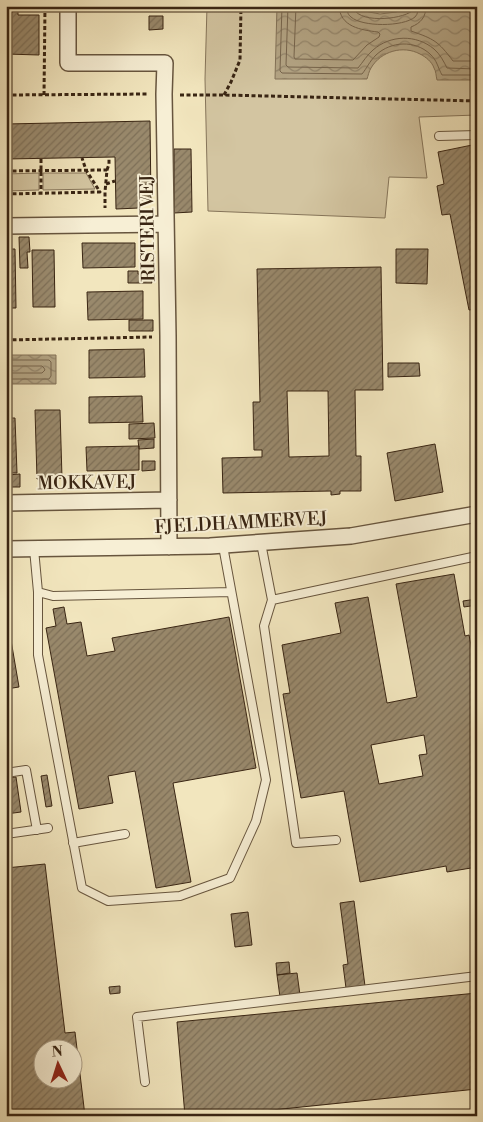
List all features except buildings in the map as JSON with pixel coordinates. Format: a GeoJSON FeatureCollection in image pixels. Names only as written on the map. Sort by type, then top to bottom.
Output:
{"type":"FeatureCollection","features":[{"type":"Feature","properties":{"kind":"street","name":"RISTERIVEJ"},"geometry":{"type":"LineString","coordinates":[[68,6],[68,63],[165,63],[170,547]]}},
{"type":"Feature","properties":{"kind":"street"},"geometry":{"type":"LineString","coordinates":[[6,226],[166,224]]}},
{"type":"Feature","properties":{"kind":"street","name":"MOKKAVEJ"},"geometry":{"type":"LineString","coordinates":[[6,503],[169,500]]}},
{"type":"Feature","properties":{"kind":"street","name":"FJELDHAMMERVEJ"},"geometry":{"type":"LineString","coordinates":[[6,549],[223,546],[351,536],[476,519]]}},
{"type":"Feature","properties":{"kind":"lane"},"geometry":{"type":"LineString","coordinates":[[439,136],[477,135]]}},
{"type":"Feature","properties":{"kind":"lane"},"geometry":{"type":"LineString","coordinates":[[261,542],[272,600],[264,626],[296,843],[336,840]]}},
{"type":"Feature","properties":{"kind":"lane"},"geometry":{"type":"LineString","coordinates":[[34,549],[38,592],[38,655],[82,888],[108,901],[180,896],[230,878],[256,821],[266,780],[223,546]]}},
{"type":"Feature","properties":{"kind":"lane"},"geometry":{"type":"LineString","coordinates":[[272,600],[477,556]]}},
{"type":"Feature","properties":{"kind":"lane"},"geometry":{"type":"LineString","coordinates":[[38,592],[53,596],[231,592]]}},
{"type":"Feature","properties":{"kind":"lane"},"geometry":{"type":"LineString","coordinates":[[6,773],[26,770],[38,830]]}},
{"type":"Feature","properties":{"kind":"lane"},"geometry":{"type":"LineString","coordinates":[[6,834],[48,828]]}},
{"type":"Feature","properties":{"kind":"lane"},"geometry":{"type":"LineString","coordinates":[[73,843],[126,834]]}},
{"type":"Feature","properties":{"kind":"lane"},"geometry":{"type":"LineString","coordinates":[[145,1082],[137,1017],[477,976]]}},
{"type":"Feature","properties":{"kind":"path"},"geometry":{"type":"LineString","coordinates":[[44,6],[44,95]]}},
{"type":"Feature","properties":{"kind":"path"},"geometry":{"type":"LineString","coordinates":[[224,95],[240,60],[241,6]]}},
{"type":"Feature","properties":{"kind":"path"},"geometry":{"type":"LineString","coordinates":[[6,95],[164,94],[477,102]]}},
{"type":"Feature","properties":{"kind":"path"},"geometry":{"type":"LineString","coordinates":[[41,158],[41,193]]}},
{"type":"Feature","properties":{"kind":"path"},"geometry":{"type":"LineString","coordinates":[[82,158],[86,170],[100,192]]}},
{"type":"Feature","properties":{"kind":"path"},"geometry":{"type":"LineString","coordinates":[[105,199],[109,158]]}},
{"type":"Feature","properties":{"kind":"path"},"geometry":{"type":"LineString","coordinates":[[6,171],[107,170]]}},
{"type":"Feature","properties":{"kind":"path"},"geometry":{"type":"LineString","coordinates":[[106,184],[115,181]]}},
{"type":"Feature","properties":{"kind":"path"},"geometry":{"type":"LineString","coordinates":[[6,194],[105,192]]}},
{"type":"Feature","properties":{"kind":"path"},"geometry":{"type":"LineString","coordinates":[[6,340],[168,336]]}},
{"type":"Feature","properties":{"kind":"shaded area"},"geometry":{"type":"Polygon","coordinates":[[[207,6],[477,6],[477,115],[419,117],[427,178],[389,177],[385,218],[208,211],[205,79],[207,6]]]}},
{"type":"Feature","properties":{"kind":"shaded area"},"geometry":{"type":"Polygon","coordinates":[[[39,173],[39,190],[6,191],[6,174],[39,173]]]}},
{"type":"Feature","properties":{"kind":"shaded area"},"geometry":{"type":"Polygon","coordinates":[[[43,173],[86,173],[95,189],[43,190],[43,173]]]}},
{"type":"Feature","properties":{"kind":"water"},"geometry":{"type":"Polygon","coordinates":[[[277,6],[352,6],[380,14],[396,12],[413,6],[477,6],[477,80],[437,80],[435,69],[429,60],[420,54],[407,50],[393,51],[380,57],[371,68],[367,79],[275,79],[277,6]]]}},
{"type":"Feature","properties":{"kind":"water"},"geometry":{"type":"Polygon","coordinates":[[[6,355],[56,355],[56,384],[6,384],[6,355]]]}}]}
